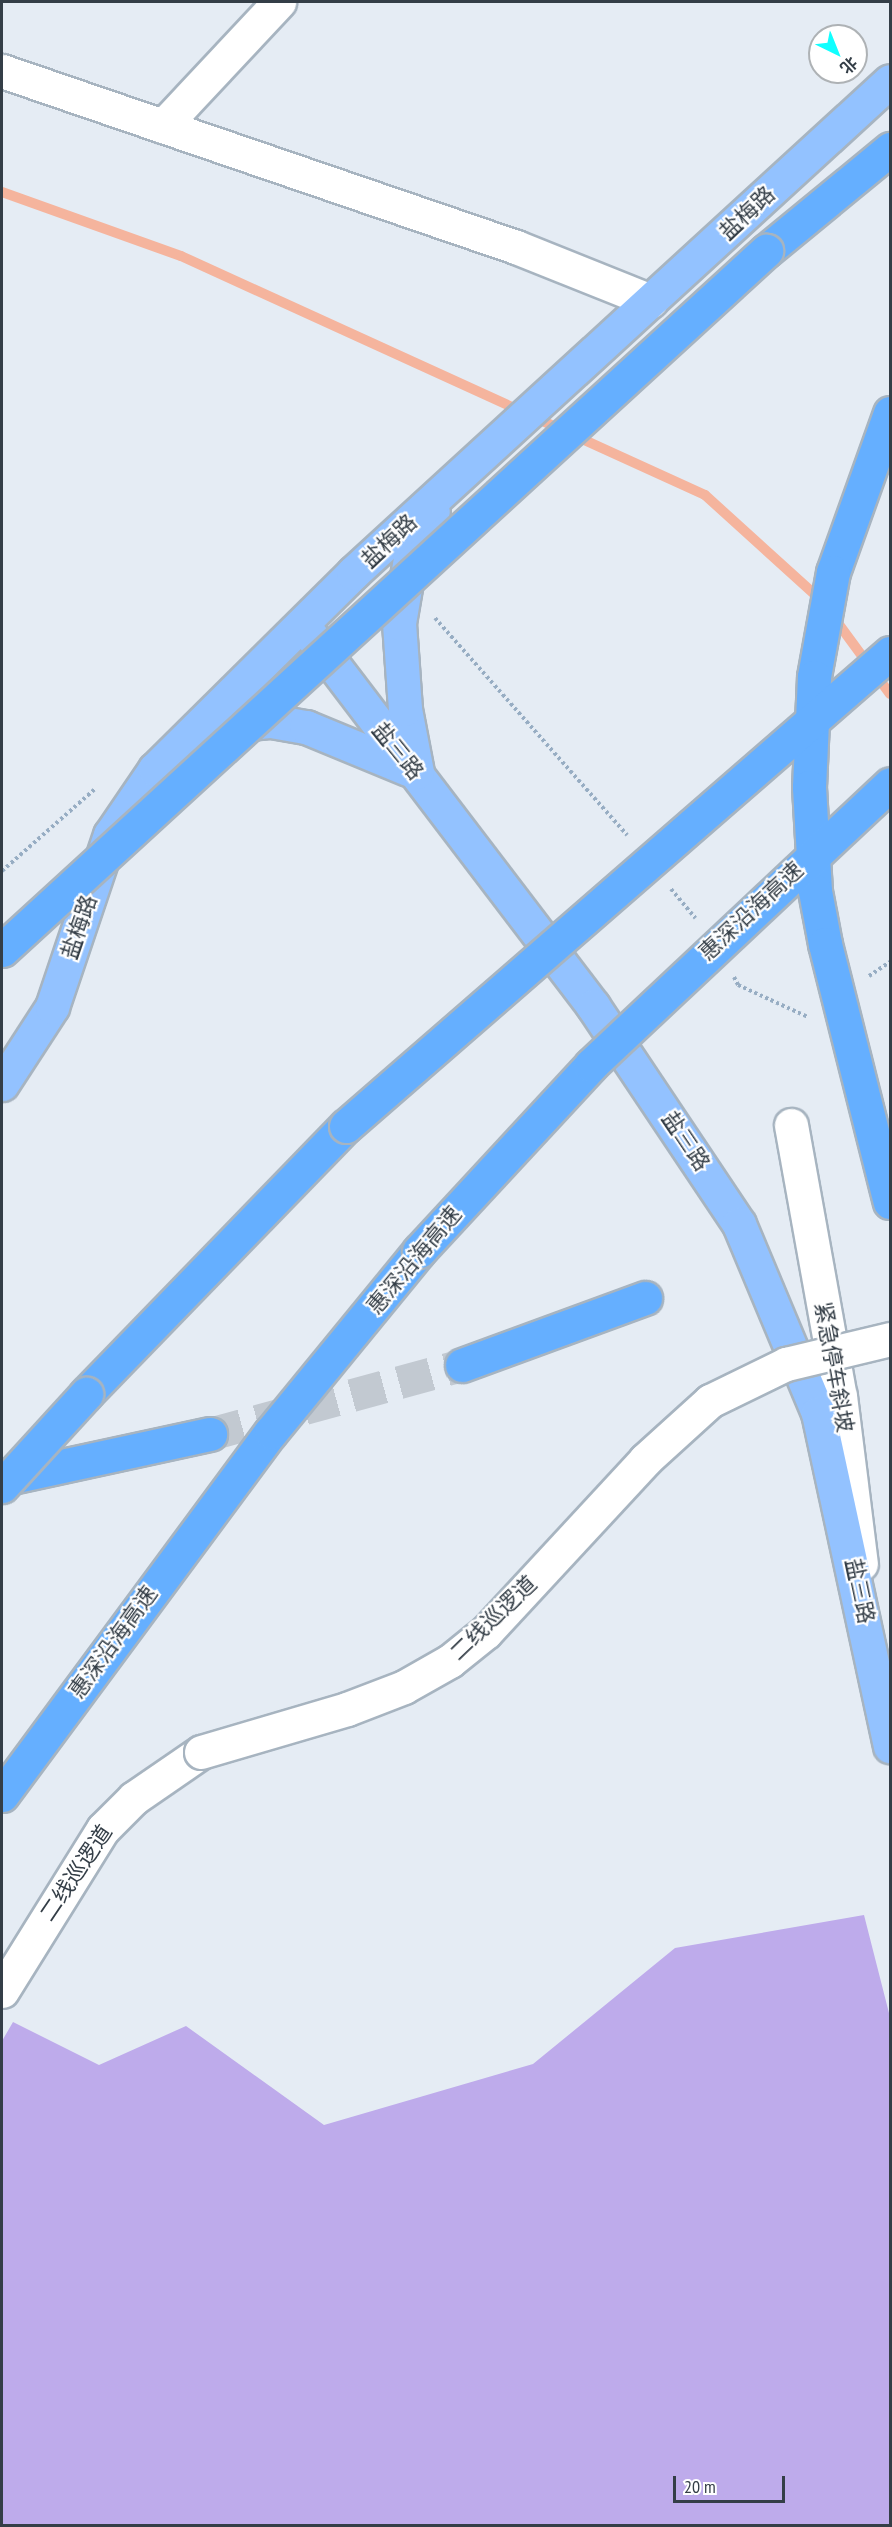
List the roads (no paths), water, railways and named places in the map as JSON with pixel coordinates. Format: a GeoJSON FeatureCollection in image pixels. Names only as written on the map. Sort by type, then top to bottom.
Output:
{"type":"FeatureCollection","features":[{"type":"Feature","properties":{"kind":"highway"},"geometry":{"type":"LineString","coordinates":[[2,950],[634,368],[891,149]]}},
{"type":"Feature","properties":{"kind":"highway"},"geometry":{"type":"LineString","coordinates":[[891,413],[833,572],[814,677],[808,787],[815,891],[825,944],[891,1203]]}},
{"type":"Feature","properties":{"kind":"highway"},"geometry":{"type":"LineString","coordinates":[[2,1486],[86,1394],[346,1125],[891,653]]}},
{"type":"Feature","properties":{"kind":"highway","name":"惠深沿海高速"},"geometry":{"type":"LineString","coordinates":[[2,1795],[271,1432],[419,1251],[591,1065],[891,784]]}},
{"type":"Feature","properties":{"kind":"highway"},"geometry":{"type":"LineString","coordinates":[[462,1365],[645,1298]]}},
{"type":"Feature","properties":{"kind":"highway"},"geometry":{"type":"LineString","coordinates":[[2,1479],[210,1434]]}},
{"type":"Feature","properties":{"kind":"main road","name":"盐梅路"},"geometry":{"type":"LineString","coordinates":[[2,1084],[52,1007],[110,835],[155,769],[452,482],[891,81]]}},
{"type":"Feature","properties":{"kind":"main road"},"geometry":{"type":"LineString","coordinates":[[418,774],[404,699],[399,623],[411,553],[452,482]]}},
{"type":"Feature","properties":{"kind":"main road","name":"盐三路"},"geometry":{"type":"LineString","coordinates":[[303,624],[593,1006],[739,1224],[818,1413],[864,1611],[891,1746]]}},
{"type":"Feature","properties":{"kind":"main road"},"geometry":{"type":"LineString","coordinates":[[155,769],[204,735],[230,725],[271,721],[335,737],[418,774]]}},
{"type":"Feature","properties":{"kind":"street"},"geometry":{"type":"LineString","coordinates":[[164,126],[279,2]]}},
{"type":"Feature","properties":{"kind":"street"},"geometry":{"type":"LineString","coordinates":[[2,70],[516,247],[651,301]]}},
{"type":"Feature","properties":{"kind":"street","name":"紧急停车斜坡"},"geometry":{"type":"LineString","coordinates":[[791,1125],[855,1495],[864,1611]]}},
{"type":"Feature","properties":{"kind":"street","name":"二线巡逻道"},"geometry":{"type":"LineString","coordinates":[[2,1991],[103,1829],[134,1798],[201,1752],[347,1709],[404,1687],[450,1661],[486,1632],[645,1460],[710,1401],[786,1364],[891,1339]]}},
{"type":"Feature","properties":{"kind":"waterway"},"geometry":{"type":"LineString","coordinates":[[2,192],[181,256],[705,495],[821,600]]}},
{"type":"Feature","properties":{"kind":"waterway"},"geometry":{"type":"LineString","coordinates":[[832,615],[890,694]]}},
{"type":"Feature","properties":{"kind":"tunnel"},"geometry":{"type":"LineString","coordinates":[[210,1434],[462,1365]]}}]}
